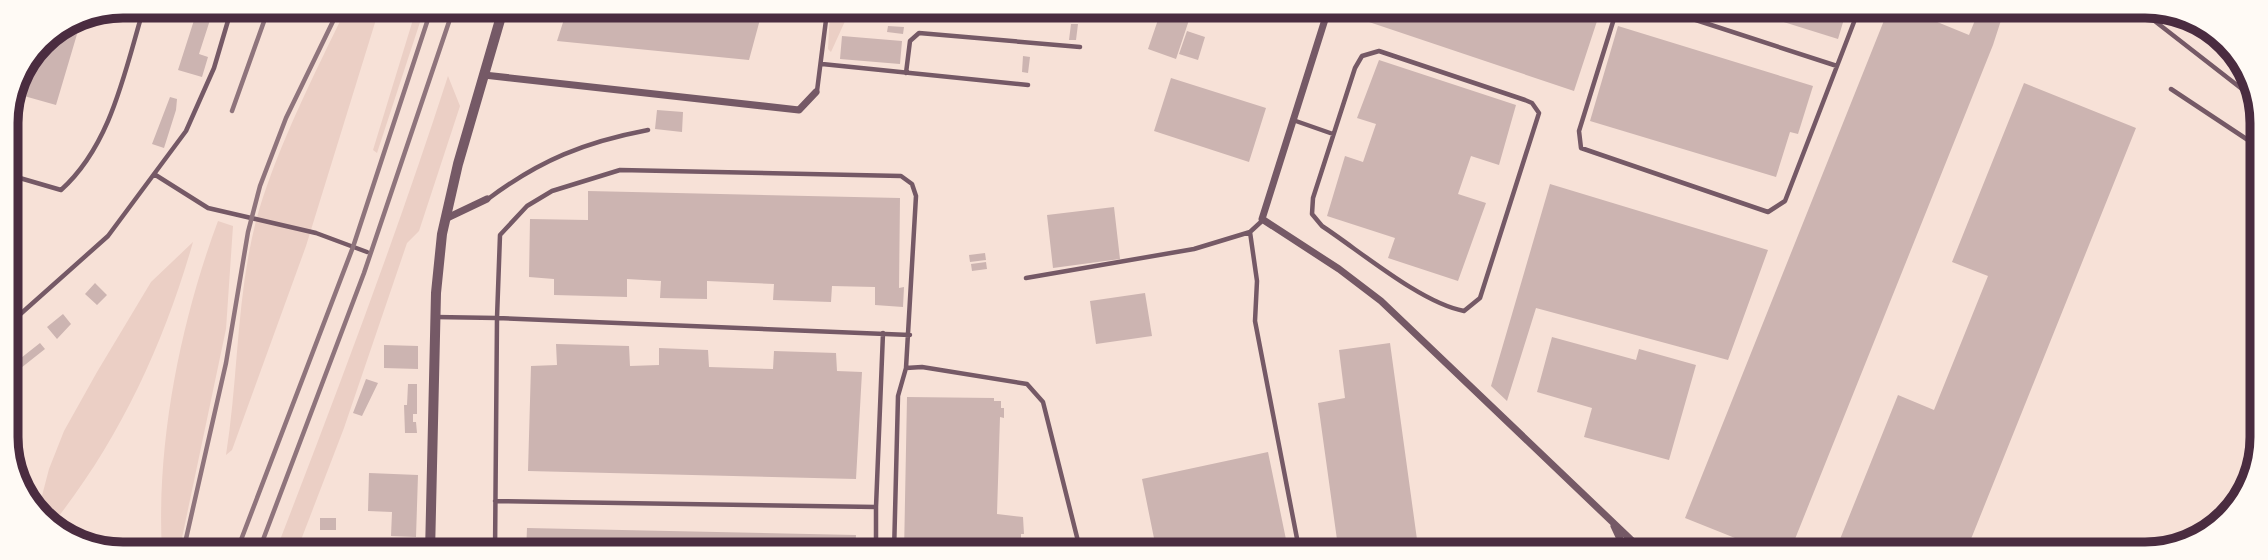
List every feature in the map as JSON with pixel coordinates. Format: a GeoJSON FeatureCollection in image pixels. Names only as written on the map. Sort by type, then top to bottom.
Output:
{"type":"FeatureCollection","features":[{"type":"Feature","properties":{"kind":"street"},"geometry":{"type":"LineString","coordinates":[[430,542],[435,317],[445,219],[501,18]]}},
{"type":"Feature","properties":{"kind":"street"},"geometry":{"type":"LineString","coordinates":[[1325,18],[1263,220],[1339,269],[1433,347],[1633,542]]}},
{"type":"Feature","properties":{"kind":"street"},"geometry":{"type":"LineString","coordinates":[[484,75],[799,110],[816,92]]}},
{"type":"Feature","properties":{"kind":"street"},"geometry":{"type":"LineString","coordinates":[[445,219],[487,199]]}},
{"type":"Feature","properties":{"kind":"street"},"geometry":{"type":"LineString","coordinates":[[1612,522],[1621,542]]}},
{"type":"Feature","properties":{"kind":"lane"},"geometry":{"type":"LineString","coordinates":[[18,177],[61,190],[73,179],[89,158],[114,107],[141,18]]}},
{"type":"Feature","properties":{"kind":"lane"},"geometry":{"type":"LineString","coordinates":[[18,316],[108,236],[186,131],[214,68],[229,18]]}},
{"type":"Feature","properties":{"kind":"lane"},"geometry":{"type":"LineString","coordinates":[[816,92],[826,18]]}},
{"type":"Feature","properties":{"kind":"lane"},"geometry":{"type":"LineString","coordinates":[[1614,18],[1579,131],[1581,148],[1761,212],[1768,212],[1785,201],[1856,18]]}},
{"type":"Feature","properties":{"kind":"lane"},"geometry":{"type":"LineString","coordinates":[[1690,18],[1837,66]]}},
{"type":"Feature","properties":{"kind":"lane"},"geometry":{"type":"LineString","coordinates":[[2152,19],[2245,92]]}},
{"type":"Feature","properties":{"kind":"lane"},"geometry":{"type":"LineString","coordinates":[[906,73],[909,41],[919,33],[1080,47]]}},
{"type":"Feature","properties":{"kind":"lane"},"geometry":{"type":"LineString","coordinates":[[1379,51],[1532,103],[1539,113],[1538,120],[1480,298],[1472,308],[1464,311],[1448,308],[1426,296],[1316,221],[1311,205],[1333,134],[1355,68],[1362,56],[1370,52],[1379,51]]}},
{"type":"Feature","properties":{"kind":"lane"},"geometry":{"type":"LineString","coordinates":[[822,64],[1028,85]]}},
{"type":"Feature","properties":{"kind":"lane"},"geometry":{"type":"LineString","coordinates":[[2171,89],[2250,141]]}},
{"type":"Feature","properties":{"kind":"lane"},"geometry":{"type":"LineString","coordinates":[[1293,120],[1333,134]]}},
{"type":"Feature","properties":{"kind":"lane"},"geometry":{"type":"LineString","coordinates":[[487,199],[524,172],[547,160],[618,136],[648,130]]}},
{"type":"Feature","properties":{"kind":"lane"},"geometry":{"type":"LineString","coordinates":[[495,542],[500,235],[527,206],[552,191],[620,170],[894,174],[912,184],[916,197],[909,335],[906,368],[898,396],[894,542]]}},
{"type":"Feature","properties":{"kind":"lane"},"geometry":{"type":"LineString","coordinates":[[154,174],[208,208],[316,233],[367,252]]}},
{"type":"Feature","properties":{"kind":"lane"},"geometry":{"type":"LineString","coordinates":[[1026,278],[1194,249],[1250,232],[1263,220]]}},
{"type":"Feature","properties":{"kind":"lane"},"geometry":{"type":"LineString","coordinates":[[1250,232],[1257,281],[1255,321],[1298,542]]}},
{"type":"Feature","properties":{"kind":"lane"},"geometry":{"type":"LineString","coordinates":[[435,317],[909,335]]}},
{"type":"Feature","properties":{"kind":"lane"},"geometry":{"type":"LineString","coordinates":[[876,542],[883,332]]}},
{"type":"Feature","properties":{"kind":"lane"},"geometry":{"type":"LineString","coordinates":[[906,368],[922,367],[1027,384],[1043,402],[1078,542]]}},
{"type":"Feature","properties":{"kind":"lane"},"geometry":{"type":"LineString","coordinates":[[495,501],[876,507]]}},
{"type":"Feature","properties":{"kind":"shaded area"},"geometry":{"type":"Polygon","coordinates":[[[342,18],[376,18],[306,246],[232,450],[226,455],[242,301],[252,240],[267,185],[342,18]]]}},
{"type":"Feature","properties":{"kind":"shaded area"},"geometry":{"type":"Polygon","coordinates":[[[413,18],[421,18],[377,153],[373,150],[413,18]]]}},
{"type":"Feature","properties":{"kind":"shaded area"},"geometry":{"type":"Polygon","coordinates":[[[830,18],[848,18],[831,52],[828,49],[830,18]]]}},
{"type":"Feature","properties":{"kind":"shaded area"},"geometry":{"type":"Polygon","coordinates":[[[448,76],[460,106],[419,231],[407,243],[344,428],[300,542],[279,542],[343,375],[448,76]]]}},
{"type":"Feature","properties":{"kind":"shaded area"},"geometry":{"type":"Polygon","coordinates":[[[218,221],[233,226],[226,329],[181,542],[162,542],[161,511],[167,427],[182,342],[204,260],[218,221]]]}},
{"type":"Feature","properties":{"kind":"shaded area"},"geometry":{"type":"Polygon","coordinates":[[[193,242],[168,318],[136,391],[97,461],[56,519],[40,502],[49,469],[64,431],[151,282],[193,242]]]}},
{"type":"Feature","properties":{"kind":"building"},"geometry":{"type":"Polygon","coordinates":[[[195,18],[207,18],[210,20],[199,54],[208,57],[202,77],[178,70],[195,18]]]}},
{"type":"Feature","properties":{"kind":"building"},"geometry":{"type":"Polygon","coordinates":[[[564,18],[760,18],[749,60],[557,41],[564,18]]]}},
{"type":"Feature","properties":{"kind":"building"},"geometry":{"type":"Polygon","coordinates":[[[1159,18],[1190,18],[1176,59],[1148,49],[1159,18]]]}},
{"type":"Feature","properties":{"kind":"building"},"geometry":{"type":"Polygon","coordinates":[[[1370,18],[1598,18],[1574,91],[1369,22],[1370,18]]]}},
{"type":"Feature","properties":{"kind":"building"},"geometry":{"type":"Polygon","coordinates":[[[1771,18],[1844,18],[1838,39],[1771,18]]]}},
{"type":"Feature","properties":{"kind":"building"},"geometry":{"type":"Polygon","coordinates":[[[1885,18],[1927,18],[1969,35],[1976,18],[2002,18],[1794,542],[1745,542],[1685,518],[1885,18]]]}},
{"type":"Feature","properties":{"kind":"building"},"geometry":{"type":"Polygon","coordinates":[[[1071,24],[1078,24],[1076,40],[1069,40],[1071,24]]]}},
{"type":"Feature","properties":{"kind":"building"},"geometry":{"type":"Polygon","coordinates":[[[888,26],[904,27],[903,34],[887,32],[888,26]]]}},
{"type":"Feature","properties":{"kind":"building"},"geometry":{"type":"Polygon","coordinates":[[[1618,26],[1813,86],[1798,134],[1790,132],[1776,177],[1590,121],[1618,26]]]}},
{"type":"Feature","properties":{"kind":"building"},"geometry":{"type":"Polygon","coordinates":[[[79,27],[56,105],[21,95],[28,76],[39,59],[53,44],[79,27]]]}},
{"type":"Feature","properties":{"kind":"building"},"geometry":{"type":"Polygon","coordinates":[[[1187,31],[1205,37],[1198,60],[1179,54],[1187,31]]]}},
{"type":"Feature","properties":{"kind":"building"},"geometry":{"type":"Polygon","coordinates":[[[842,36],[902,41],[900,64],[840,59],[842,36]]]}},
{"type":"Feature","properties":{"kind":"building"},"geometry":{"type":"Polygon","coordinates":[[[1023,56],[1030,57],[1028,73],[1022,72],[1023,56]]]}},
{"type":"Feature","properties":{"kind":"building"},"geometry":{"type":"Polygon","coordinates":[[[1379,60],[1516,105],[1499,165],[1471,156],[1458,194],[1486,203],[1458,281],[1388,258],[1395,238],[1327,216],[1345,156],[1363,162],[1376,124],[1357,118],[1379,60]]]}},
{"type":"Feature","properties":{"kind":"building"},"geometry":{"type":"Polygon","coordinates":[[[1171,78],[1266,108],[1249,162],[1154,131],[1171,78]]]}},
{"type":"Feature","properties":{"kind":"building"},"geometry":{"type":"Polygon","coordinates":[[[2024,83],[2136,128],[1970,542],[1839,542],[1898,395],[1934,410],[1988,276],[1952,262],[2024,83]]]}},
{"type":"Feature","properties":{"kind":"building"},"geometry":{"type":"Polygon","coordinates":[[[170,97],[177,99],[176,110],[164,148],[152,144],[170,97]]]}},
{"type":"Feature","properties":{"kind":"building"},"geometry":{"type":"Polygon","coordinates":[[[657,110],[683,112],[682,132],[655,129],[657,110]]]}},
{"type":"Feature","properties":{"kind":"building"},"geometry":{"type":"Polygon","coordinates":[[[1550,184],[1768,250],[1728,360],[1536,308],[1507,401],[1491,386],[1550,184]]]}},
{"type":"Feature","properties":{"kind":"building"},"geometry":{"type":"Polygon","coordinates":[[[588,191],[900,198],[899,288],[904,287],[903,307],[875,305],[875,287],[832,286],[831,302],[773,300],[774,284],[707,281],[707,299],[660,298],[661,281],[627,279],[627,297],[554,295],[554,279],[529,277],[530,219],[588,220],[588,191]]]}},
{"type":"Feature","properties":{"kind":"building"},"geometry":{"type":"Polygon","coordinates":[[[1114,207],[1120,259],[1053,268],[1047,215],[1114,207]]]}},
{"type":"Feature","properties":{"kind":"building"},"geometry":{"type":"Polygon","coordinates":[[[985,253],[986,260],[970,262],[969,255],[985,253]]]}},
{"type":"Feature","properties":{"kind":"building"},"geometry":{"type":"Polygon","coordinates":[[[986,262],[987,269],[972,271],[971,264],[986,262]]]}},
{"type":"Feature","properties":{"kind":"building"},"geometry":{"type":"Polygon","coordinates":[[[95,283],[107,295],[97,305],[85,294],[95,283]]]}},
{"type":"Feature","properties":{"kind":"building"},"geometry":{"type":"Polygon","coordinates":[[[1145,293],[1152,336],[1096,344],[1090,301],[1145,293]]]}},
{"type":"Feature","properties":{"kind":"building"},"geometry":{"type":"Polygon","coordinates":[[[63,314],[71,324],[57,339],[47,327],[63,314]]]}},
{"type":"Feature","properties":{"kind":"building"},"geometry":{"type":"Polygon","coordinates":[[[1552,337],[1636,360],[1639,349],[1696,365],[1669,460],[1584,437],[1592,408],[1537,392],[1552,337]]]}},
{"type":"Feature","properties":{"kind":"building"},"geometry":{"type":"Polygon","coordinates":[[[40,343],[45,349],[18,370],[18,360],[40,343]]]}},
{"type":"Feature","properties":{"kind":"building"},"geometry":{"type":"Polygon","coordinates":[[[1390,343],[1417,542],[1337,542],[1318,403],[1345,398],[1339,350],[1390,343]]]}},
{"type":"Feature","properties":{"kind":"building"},"geometry":{"type":"Polygon","coordinates":[[[556,344],[629,346],[630,366],[659,365],[659,348],[708,350],[709,367],[773,369],[774,351],[836,353],[837,371],[862,372],[856,479],[528,471],[531,366],[557,365],[556,344]]]}},
{"type":"Feature","properties":{"kind":"building"},"geometry":{"type":"Polygon","coordinates":[[[384,345],[418,346],[418,369],[384,368],[384,345]]]}},
{"type":"Feature","properties":{"kind":"building"},"geometry":{"type":"Polygon","coordinates":[[[366,379],[378,383],[362,416],[353,413],[366,379]]]}},
{"type":"Feature","properties":{"kind":"building"},"geometry":{"type":"Polygon","coordinates":[[[408,384],[417,384],[417,414],[413,414],[413,422],[416,422],[417,433],[405,433],[404,405],[407,405],[408,384]]]}},
{"type":"Feature","properties":{"kind":"building"},"geometry":{"type":"Polygon","coordinates":[[[907,397],[994,398],[994,401],[1001,401],[1004,418],[1000,417],[997,514],[1023,517],[1024,534],[1021,534],[1021,542],[904,542],[907,397]]]}},
{"type":"Feature","properties":{"kind":"building"},"geometry":{"type":"Polygon","coordinates":[[[1268,452],[1287,542],[1155,542],[1142,479],[1268,452]]]}},
{"type":"Feature","properties":{"kind":"building"},"geometry":{"type":"Polygon","coordinates":[[[369,473],[418,475],[416,537],[391,536],[392,512],[368,511],[369,473]]]}},
{"type":"Feature","properties":{"kind":"building"},"geometry":{"type":"Polygon","coordinates":[[[320,518],[336,518],[336,530],[320,530],[320,518]]]}},
{"type":"Feature","properties":{"kind":"building"},"geometry":{"type":"Polygon","coordinates":[[[527,528],[856,535],[856,542],[526,542],[527,528]]]}},
{"type":"Feature","properties":{"kind":"railway"},"geometry":{"type":"LineString","coordinates":[[232,111],[265,18]]}},
{"type":"Feature","properties":{"kind":"railway"},"geometry":{"type":"LineString","coordinates":[[185,542],[226,363],[248,232],[260,186],[286,118],[335,18]]}},
{"type":"Feature","properties":{"kind":"railway"},"geometry":{"type":"LineString","coordinates":[[240,542],[353,247],[428,18]]}},
{"type":"Feature","properties":{"kind":"railway"},"geometry":{"type":"LineString","coordinates":[[262,542],[364,273],[450,18]]}}]}
